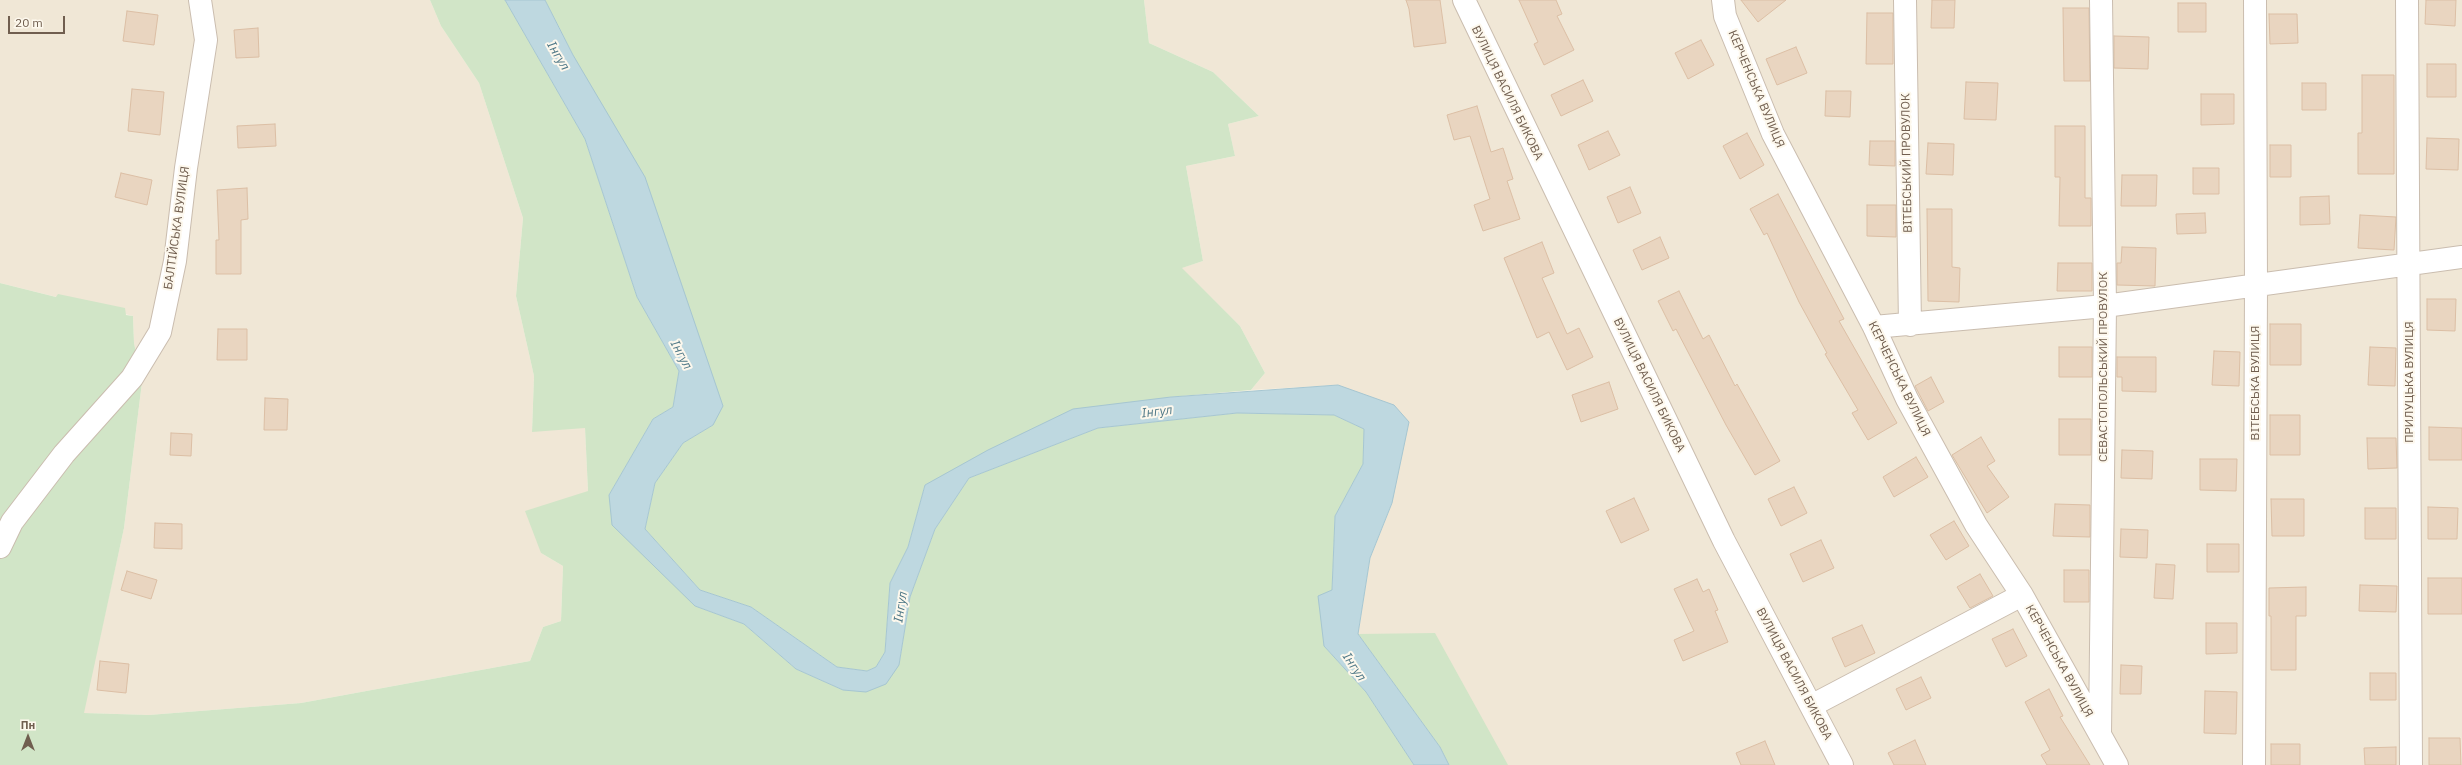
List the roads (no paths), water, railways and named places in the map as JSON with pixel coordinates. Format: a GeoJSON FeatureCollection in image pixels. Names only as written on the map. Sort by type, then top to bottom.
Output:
{"type":"FeatureCollection","features":[{"type":"Feature","properties":{"kind":"street","name":"БАЛТІЙСЬКА ВУЛИЦЯ"},"geometry":{"type":"LineString","coordinates":[[0,547],[12,522],[64,454],[132,378],[160,332],[175,261],[186,168],[206,40],[200,0]]}},
{"type":"Feature","properties":{"kind":"street","name":"ВУЛИЦЯ ВАСИЛЯ БИКОВА"},"geometry":{"type":"LineString","coordinates":[[1464,0],[1724,541],[1842,765]]}},
{"type":"Feature","properties":{"kind":"street","name":"КЕРЧЕНСЬКА ВУЛИЦЯ"},"geometry":{"type":"LineString","coordinates":[[1723,0],[1725,16],[1773,134],[1874,328],[1906,399],[1968,511],[2022,595],[2117,765]]}},
{"type":"Feature","properties":{"kind":"street","name":"ВІТЕБСЬКИЙ ПРОВУЛОК"},"geometry":{"type":"LineString","coordinates":[[1905,0],[1910,325]]}},
{"type":"Feature","properties":{"kind":"street","name":"СЕВАСТОПОЛЬСЬКИЙ ПРОВУЛОК"},"geometry":{"type":"LineString","coordinates":[[2100,735],[2105,306],[2101,0]]}},
{"type":"Feature","properties":{"kind":"street","name":"ВІТЕБСЬКА ВУЛИЦЯ"},"geometry":{"type":"LineString","coordinates":[[2254,765],[2256,287],[2255,0]]}},
{"type":"Feature","properties":{"kind":"street","name":"ПРИЛУЦЬКА ВУЛИЦЯ"},"geometry":{"type":"LineString","coordinates":[[2407,0],[2410,265],[2410,765]]}},
{"type":"Feature","properties":{"kind":"street"},"geometry":{"type":"LineString","coordinates":[[1874,328],[2105,306],[2256,287],[2462,257]]}},
{"type":"Feature","properties":{"kind":"street"},"geometry":{"type":"LineString","coordinates":[[1811,706],[2022,595]]}},
{"type":"Feature","properties":{"kind":"water","name":"Інгул"},"geometry":{"type":"Polygon","coordinates":[[[505,0],[545,0],[573,55],[645,177],[723,406],[713,425],[683,443],[655,483],[645,529],[700,590],[751,607],[837,667],[867,671],[876,667],[885,652],[890,583],[908,547],[925,485],[988,450],[1073,409],[1171,397],[1338,385],[1394,405],[1409,422],[1392,503],[1370,558],[1358,634],[1440,747],[1449,765],[1414,765],[1366,692],[1324,646],[1318,596],[1332,590],[1335,516],[1363,464],[1364,429],[1334,415],[1237,413],[1098,428],[969,478],[935,529],[910,597],[899,665],[886,684],[866,692],[843,690],[796,669],[744,624],[695,606],[612,525],[609,495],[653,419],[673,407],[679,371],[637,297],[585,139],[505,0]]]}}]}
